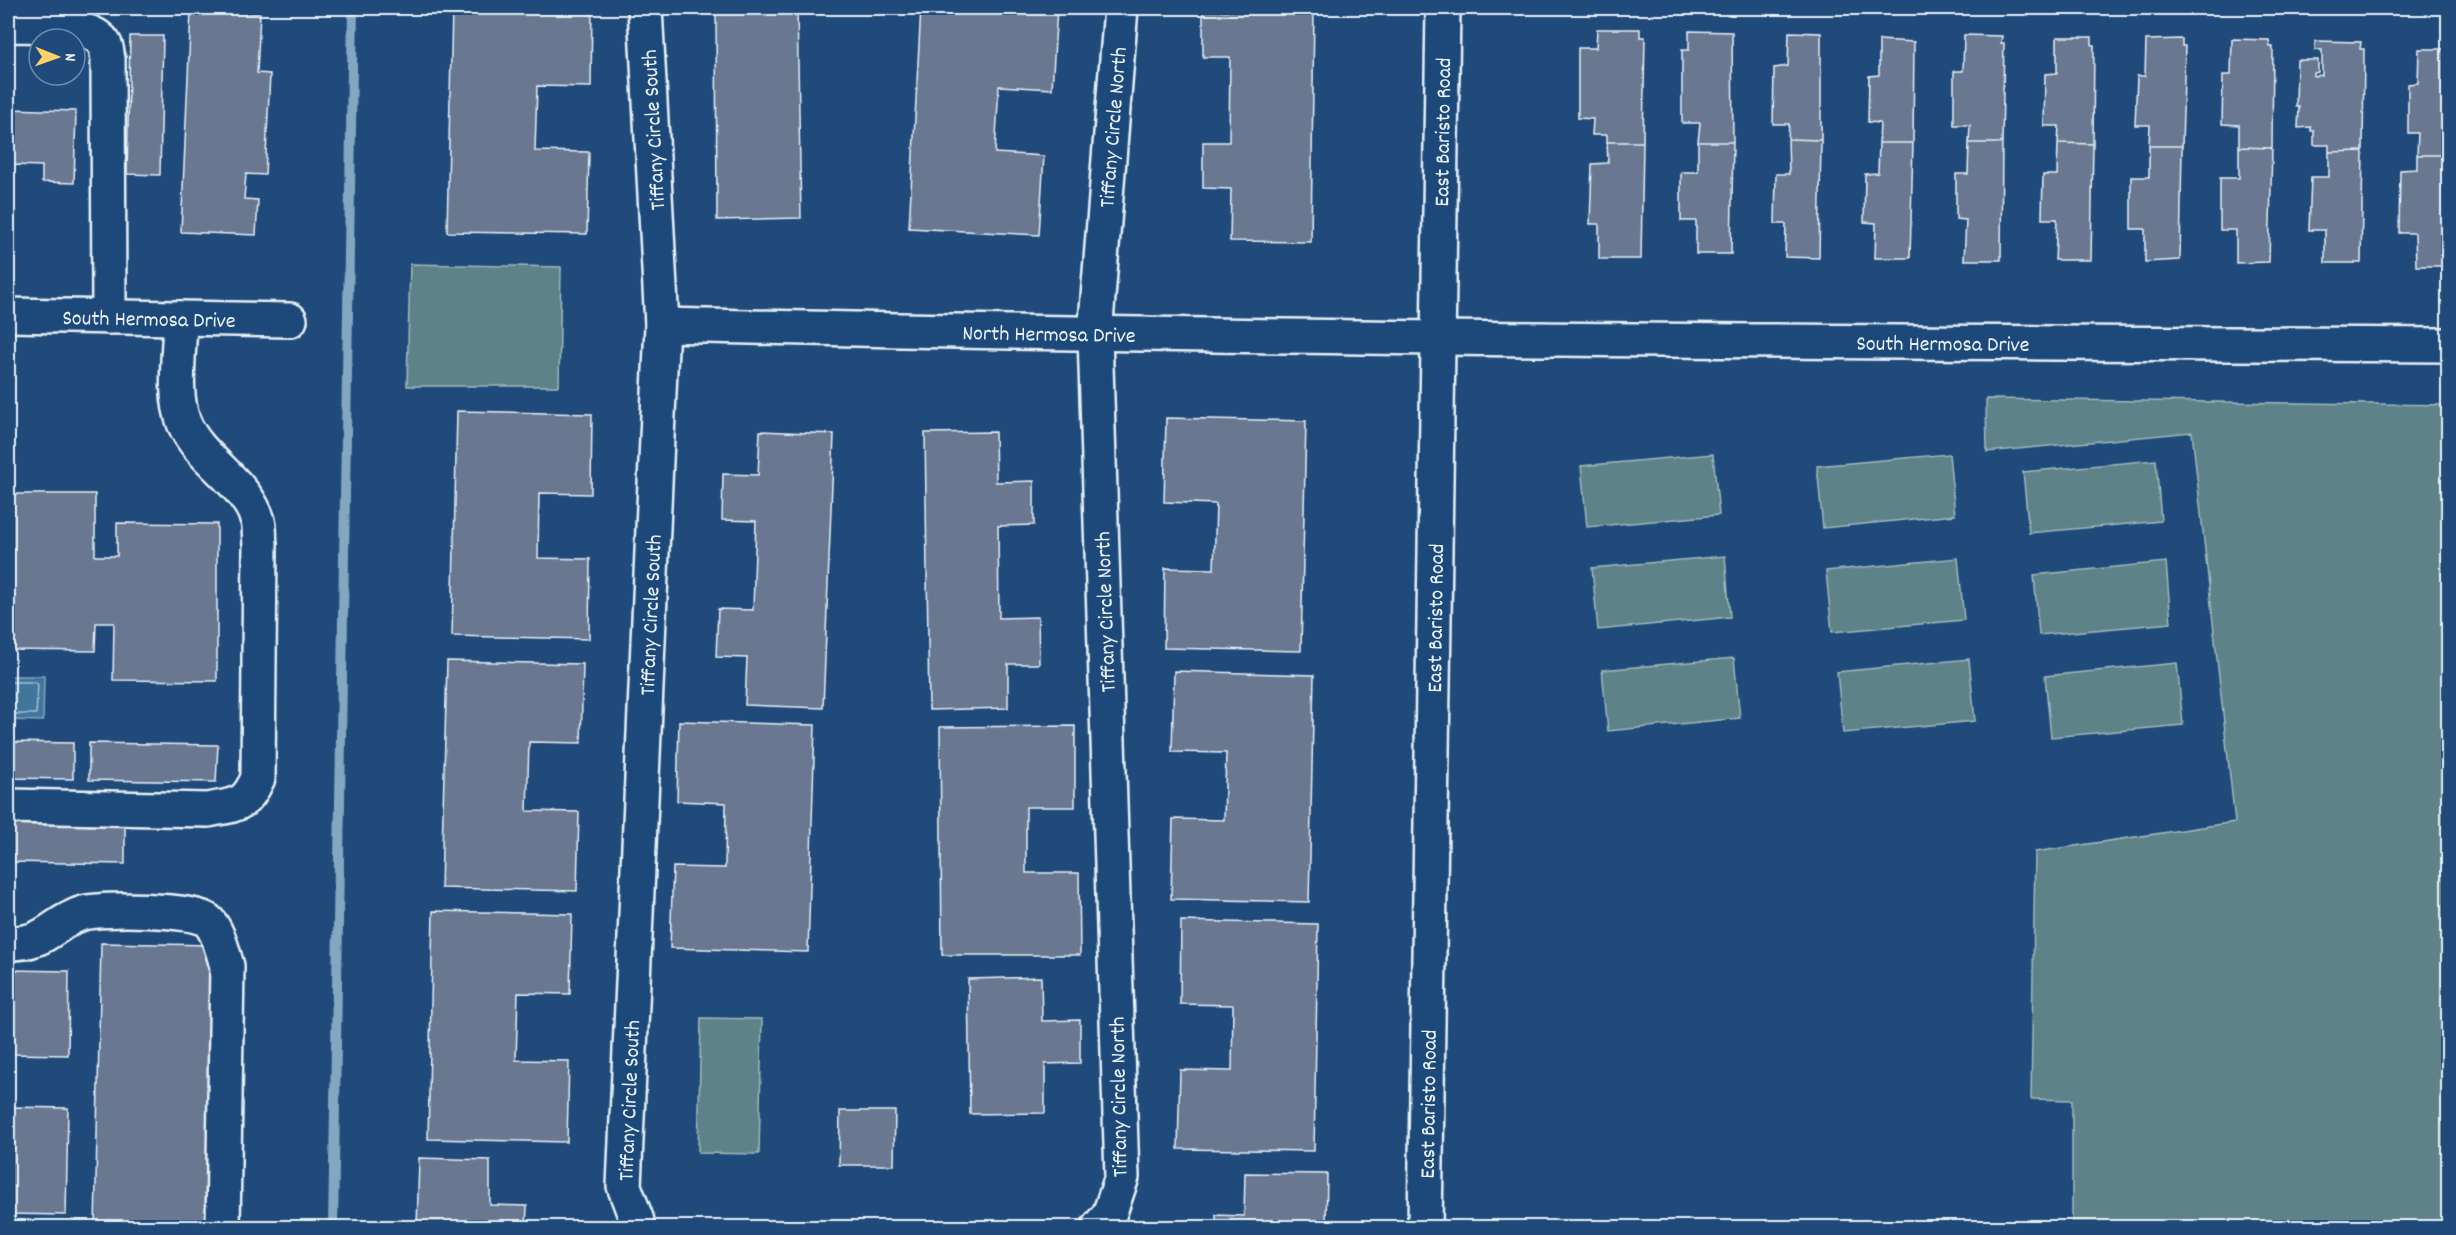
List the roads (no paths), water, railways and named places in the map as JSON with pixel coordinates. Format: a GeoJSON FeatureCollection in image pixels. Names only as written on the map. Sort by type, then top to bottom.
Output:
{"type":"FeatureCollection","features":[{"type":"Feature","properties":{"kind":"street","name":"Tiffany Circle South"},"geometry":{"type":"LineString","coordinates":[[637,1225],[624,1186],[662,325],[645,8]]}},
{"type":"Feature","properties":{"kind":"street","name":"Tiffany Circle North"},"geometry":{"type":"LineString","coordinates":[[1110,1223],[1122,1177],[1095,335],[1121,8]]}},
{"type":"Feature","properties":{"kind":"street","name":"East Baristo Road"},"geometry":{"type":"LineString","coordinates":[[1425,1227],[1436,339],[1443,8]]}},
{"type":"Feature","properties":{"kind":"street"},"geometry":{"type":"LineString","coordinates":[[16,19],[69,27],[94,34],[105,45],[108,59],[109,316]]}},
{"type":"Feature","properties":{"kind":"street","name":"South Hermosa Drive"},"geometry":{"type":"LineString","coordinates":[[8,315],[290,320]]}},
{"type":"Feature","properties":{"kind":"street"},"geometry":{"type":"LineString","coordinates":[[8,806],[208,810],[235,804],[250,797],[258,778],[260,544],[258,521],[246,497],[197,444],[184,422],[179,397],[180,318]]}},
{"type":"Feature","properties":{"kind":"street","name":"North Hermosa Drive"},"geometry":{"type":"LineString","coordinates":[[662,325],[1095,335],[1436,339]]}},
{"type":"Feature","properties":{"kind":"street","name":"South Hermosa Drive"},"geometry":{"type":"LineString","coordinates":[[1436,339],[2448,345]]}},
{"type":"Feature","properties":{"kind":"street"},"geometry":{"type":"LineString","coordinates":[[8,943],[44,937],[83,914],[114,910],[194,914],[208,921],[219,940],[227,966],[223,1227]]}},
{"type":"Feature","properties":{"kind":"water"},"geometry":{"type":"Polygon","coordinates":[[[8,676],[44,676],[43,721],[8,720],[8,676]]]}},
{"type":"Feature","properties":{"kind":"waterway"},"geometry":{"type":"LineString","coordinates":[[333,1228],[353,8]]}}]}
